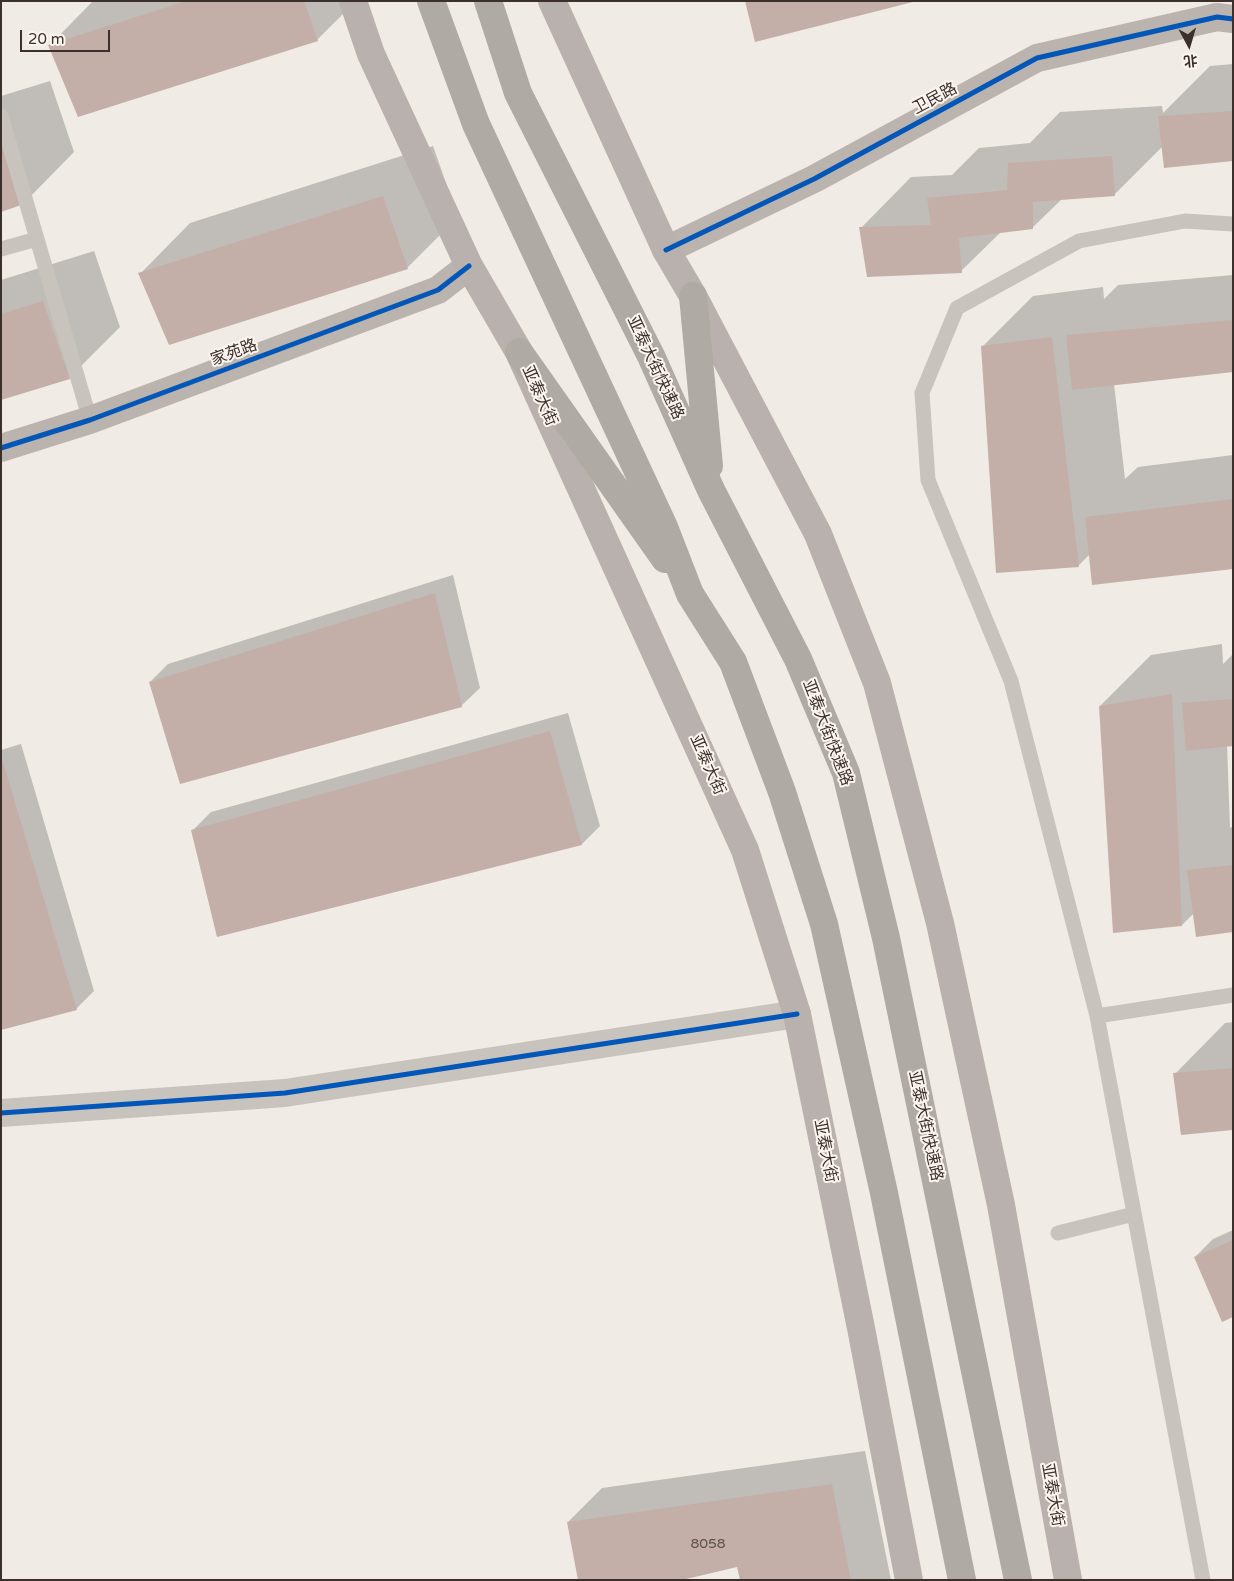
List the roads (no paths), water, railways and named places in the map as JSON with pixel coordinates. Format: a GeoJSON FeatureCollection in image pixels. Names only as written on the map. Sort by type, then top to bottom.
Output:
{"type":"FeatureCollection","features":[{"type":"Feature","properties":{"kind":"highway"},"geometry":{"type":"LineString","coordinates":[[432,1],[476,124],[664,527],[690,594]]}},
{"type":"Feature","properties":{"kind":"highway","name":"亚泰大街快速路"},"geometry":{"type":"LineString","coordinates":[[488,1],[518,93],[651,356],[711,490],[798,659],[846,773],[886,938],[1018,1580]]}},
{"type":"Feature","properties":{"kind":"highway"},"geometry":{"type":"LineString","coordinates":[[693,296],[711,490]]}},
{"type":"Feature","properties":{"kind":"highway"},"geometry":{"type":"LineString","coordinates":[[519,352],[690,594],[733,662],[782,792],[824,924],[884,1193],[962,1580]]}},
{"type":"Feature","properties":{"kind":"main road","name":"亚泰大街"},"geometry":{"type":"LineString","coordinates":[[353,1],[371,54],[468,266],[519,352],[745,850],[797,1014],[910,1580]]}},
{"type":"Feature","properties":{"kind":"main road","name":"亚泰大街"},"geometry":{"type":"LineString","coordinates":[[552,1],[666,250],[693,296],[818,534],[877,683],[940,923],[999,1195],[1068,1580]]}},
{"type":"Feature","properties":{"kind":"street","name":"卫民路"},"geometry":{"type":"LineString","coordinates":[[666,250],[814,179],[1037,58],[1217,17],[1233,19]]}},
{"type":"Feature","properties":{"kind":"street","name":"家苑路"},"geometry":{"type":"LineString","coordinates":[[1,448],[90,420],[438,290],[468,266]]}},
{"type":"Feature","properties":{"kind":"street"},"geometry":{"type":"LineString","coordinates":[[1,1113],[285,1093],[797,1014]]}},
{"type":"Feature","properties":{"kind":"lane"},"geometry":{"type":"LineString","coordinates":[[1,116],[90,420]]}},
{"type":"Feature","properties":{"kind":"lane"},"geometry":{"type":"LineString","coordinates":[[1203,1580],[1097,1016],[1010,681],[928,480],[922,393],[957,308],[1079,241],[1185,222],[1233,224]]}},
{"type":"Feature","properties":{"kind":"lane"},"geometry":{"type":"LineString","coordinates":[[1,249],[37,239]]}},
{"type":"Feature","properties":{"kind":"lane"},"geometry":{"type":"LineString","coordinates":[[1097,1016],[1233,994]]}},
{"type":"Feature","properties":{"kind":"lane"},"geometry":{"type":"LineString","coordinates":[[1058,1233],[1134,1214]]}}]}
